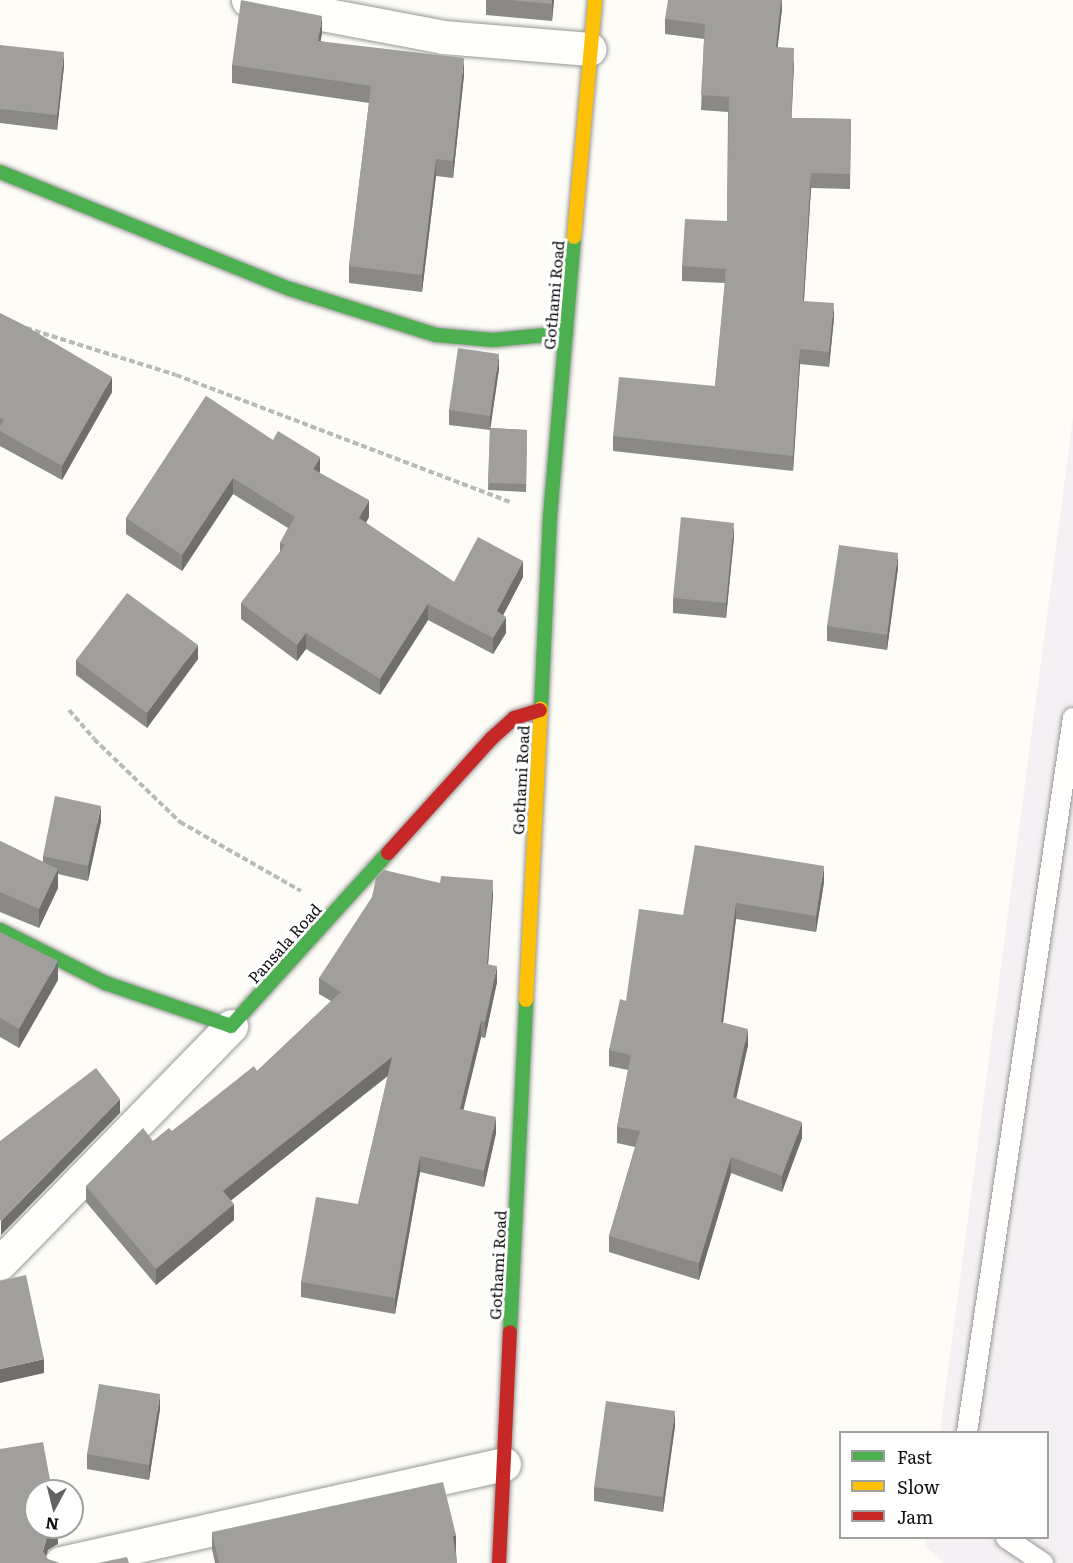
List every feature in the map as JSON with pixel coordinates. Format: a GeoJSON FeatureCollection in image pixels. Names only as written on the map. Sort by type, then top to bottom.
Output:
{"type":"FeatureCollection","features":[{"type":"Feature","properties":{"kind":"street"},"geometry":{"type":"LineString","coordinates":[[248,0],[443,37],[590,49]]}},
{"type":"Feature","properties":{"kind":"street","name":"Gothami Road"},"geometry":{"type":"LineString","coordinates":[[499,1563],[550,517],[595,0]]}},
{"type":"Feature","properties":{"kind":"street"},"geometry":{"type":"LineString","coordinates":[[0,172],[291,289],[436,335],[493,340],[566,333]]}},
{"type":"Feature","properties":{"kind":"street","name":"Pansala Road"},"geometry":{"type":"LineString","coordinates":[[231,1026],[492,738],[514,718],[540,710]]}},
{"type":"Feature","properties":{"kind":"street"},"geometry":{"type":"LineString","coordinates":[[0,930],[105,983],[231,1026],[0,1263]]}},
{"type":"Feature","properties":{"kind":"street"},"geometry":{"type":"LineString","coordinates":[[61,1563],[504,1464]]}},
{"type":"Feature","properties":{"kind":"lane"},"geometry":{"type":"LineString","coordinates":[[967,1431],[1073,718]]}},
{"type":"Feature","properties":{"kind":"lane"},"geometry":{"type":"LineString","coordinates":[[1007,1539],[1042,1563]]}},
{"type":"Feature","properties":{"kind":"path"},"geometry":{"type":"LineString","coordinates":[[22,326],[176,375],[550,517]]}},
{"type":"Feature","properties":{"kind":"path"},"geometry":{"type":"LineString","coordinates":[[69,710],[94,739],[180,822],[335,910]]}},
{"type":"Feature","properties":{"kind":"shaded area"},"geometry":{"type":"Polygon","coordinates":[[[1073,418],[1073,1563],[944,1563],[925,1546],[926,1539],[1049,1539],[1049,1431],[940,1431],[1073,418]]]}},
{"type":"Feature","properties":{"kind":"building"},"geometry":{"type":"Polygon","coordinates":[[[241,0],[322,16],[318,41],[464,58],[453,161],[436,159],[422,275],[349,266],[371,86],[232,65],[241,0]]]}},
{"type":"Feature","properties":{"kind":"building"},"geometry":{"type":"Polygon","coordinates":[[[510,0],[552,0],[552,4],[510,0]]]}},
{"type":"Feature","properties":{"kind":"building"},"geometry":{"type":"Polygon","coordinates":[[[668,0],[781,0],[776,47],[794,48],[791,118],[851,119],[850,174],[811,173],[803,301],[834,303],[829,352],[800,349],[793,456],[613,436],[619,377],[715,386],[726,269],[682,266],[685,219],[727,221],[729,97],[701,95],[705,24],[665,19],[668,0]]]}},
{"type":"Feature","properties":{"kind":"building"},"geometry":{"type":"Polygon","coordinates":[[[0,45],[64,52],[57,115],[0,109],[0,45]]]}},
{"type":"Feature","properties":{"kind":"building"},"geometry":{"type":"Polygon","coordinates":[[[0,313],[112,377],[62,466],[0,431],[4,420],[0,418],[0,313]]]}},
{"type":"Feature","properties":{"kind":"building"},"geometry":{"type":"Polygon","coordinates":[[[458,348],[499,354],[490,416],[449,410],[458,348]]]}},
{"type":"Feature","properties":{"kind":"building"},"geometry":{"type":"Polygon","coordinates":[[[206,396],[273,440],[278,431],[320,457],[313,469],[369,500],[359,518],[454,582],[478,537],[523,561],[497,611],[506,617],[493,638],[428,604],[380,679],[306,633],[297,645],[241,603],[285,545],[280,543],[295,517],[233,478],[182,555],[126,518],[206,396]]]}},
{"type":"Feature","properties":{"kind":"building"},"geometry":{"type":"Polygon","coordinates":[[[490,428],[527,430],[526,484],[488,483],[490,428]]]}},
{"type":"Feature","properties":{"kind":"building"},"geometry":{"type":"Polygon","coordinates":[[[681,517],[734,523],[726,603],[673,598],[681,517]]]}},
{"type":"Feature","properties":{"kind":"building"},"geometry":{"type":"Polygon","coordinates":[[[839,545],[898,553],[887,635],[827,626],[839,545]]]}},
{"type":"Feature","properties":{"kind":"building"},"geometry":{"type":"Polygon","coordinates":[[[127,593],[198,645],[147,713],[76,660],[127,593]]]}},
{"type":"Feature","properties":{"kind":"building"},"geometry":{"type":"Polygon","coordinates":[[[55,796],[101,806],[88,866],[43,856],[55,796]]]}},
{"type":"Feature","properties":{"kind":"building"},"geometry":{"type":"Polygon","coordinates":[[[0,841],[58,869],[39,909],[0,892],[0,841]]]}},
{"type":"Feature","properties":{"kind":"building"},"geometry":{"type":"Polygon","coordinates":[[[695,845],[824,866],[816,916],[736,903],[721,1022],[748,1029],[733,1097],[802,1122],[782,1176],[731,1157],[699,1263],[609,1236],[640,1131],[617,1127],[631,1055],[609,1050],[620,999],[626,1001],[639,909],[683,915],[695,845]]]}},
{"type":"Feature","properties":{"kind":"building"},"geometry":{"type":"Polygon","coordinates":[[[384,870],[440,883],[441,876],[493,880],[487,964],[497,966],[485,1022],[481,1021],[460,1109],[496,1117],[484,1171],[420,1156],[395,1298],[301,1282],[316,1197],[358,1204],[392,1057],[223,1191],[234,1204],[156,1269],[86,1186],[143,1128],[153,1141],[169,1128],[172,1131],[254,1066],[257,1071],[341,992],[319,978],[372,897],[376,878],[384,870]]]}},
{"type":"Feature","properties":{"kind":"building"},"geometry":{"type":"Polygon","coordinates":[[[0,932],[58,961],[19,1029],[0,1018],[0,932]]]}},
{"type":"Feature","properties":{"kind":"building"},"geometry":{"type":"Polygon","coordinates":[[[96,1068],[120,1099],[1,1221],[0,1141],[96,1068]]]}},
{"type":"Feature","properties":{"kind":"building"},"geometry":{"type":"Polygon","coordinates":[[[26,1275],[44,1359],[0,1369],[0,1281],[26,1275]]]}},
{"type":"Feature","properties":{"kind":"building"},"geometry":{"type":"Polygon","coordinates":[[[99,1384],[160,1394],[149,1465],[87,1454],[99,1384]]]}},
{"type":"Feature","properties":{"kind":"building"},"geometry":{"type":"Polygon","coordinates":[[[606,1401],[675,1411],[663,1497],[594,1487],[606,1401]]]}},
{"type":"Feature","properties":{"kind":"building"},"geometry":{"type":"Polygon","coordinates":[[[43,1442],[50,1479],[24,1479],[24,1539],[46,1539],[43,1551],[48,1559],[60,1563],[0,1563],[0,1449],[43,1442]]]}},
{"type":"Feature","properties":{"kind":"building"},"geometry":{"type":"Polygon","coordinates":[[[443,1482],[456,1535],[453,1536],[457,1563],[219,1563],[212,1532],[443,1482]]]}},
{"type":"Feature","properties":{"kind":"building"},"geometry":{"type":"Polygon","coordinates":[[[127,1557],[129,1563],[98,1563],[127,1557]]]}},
{"type":"Feature","properties":{"kind":"traffic: fast"},"geometry":{"type":"LineString","coordinates":[[0,172],[290,289],[436,335],[493,340],[566,333]]}},
{"type":"Feature","properties":{"kind":"traffic: fast"},"geometry":{"type":"LineString","coordinates":[[541,708],[550,517],[574,237]]}},
{"type":"Feature","properties":{"kind":"traffic: fast"},"geometry":{"type":"LineString","coordinates":[[0,930],[105,983],[231,1026],[388,853]]}},
{"type":"Feature","properties":{"kind":"traffic: fast"},"geometry":{"type":"LineString","coordinates":[[510,1332],[526,1000]]}},
{"type":"Feature","properties":{"kind":"traffic: slow"},"geometry":{"type":"LineString","coordinates":[[574,237],[595,0]]}},
{"type":"Feature","properties":{"kind":"traffic: slow"},"geometry":{"type":"LineString","coordinates":[[526,1000],[541,708]]}},
{"type":"Feature","properties":{"kind":"traffic: jam"},"geometry":{"type":"LineString","coordinates":[[388,853],[492,738],[514,718],[540,710]]}},
{"type":"Feature","properties":{"kind":"traffic: jam"},"geometry":{"type":"LineString","coordinates":[[499,1563],[510,1332]]}}]}
